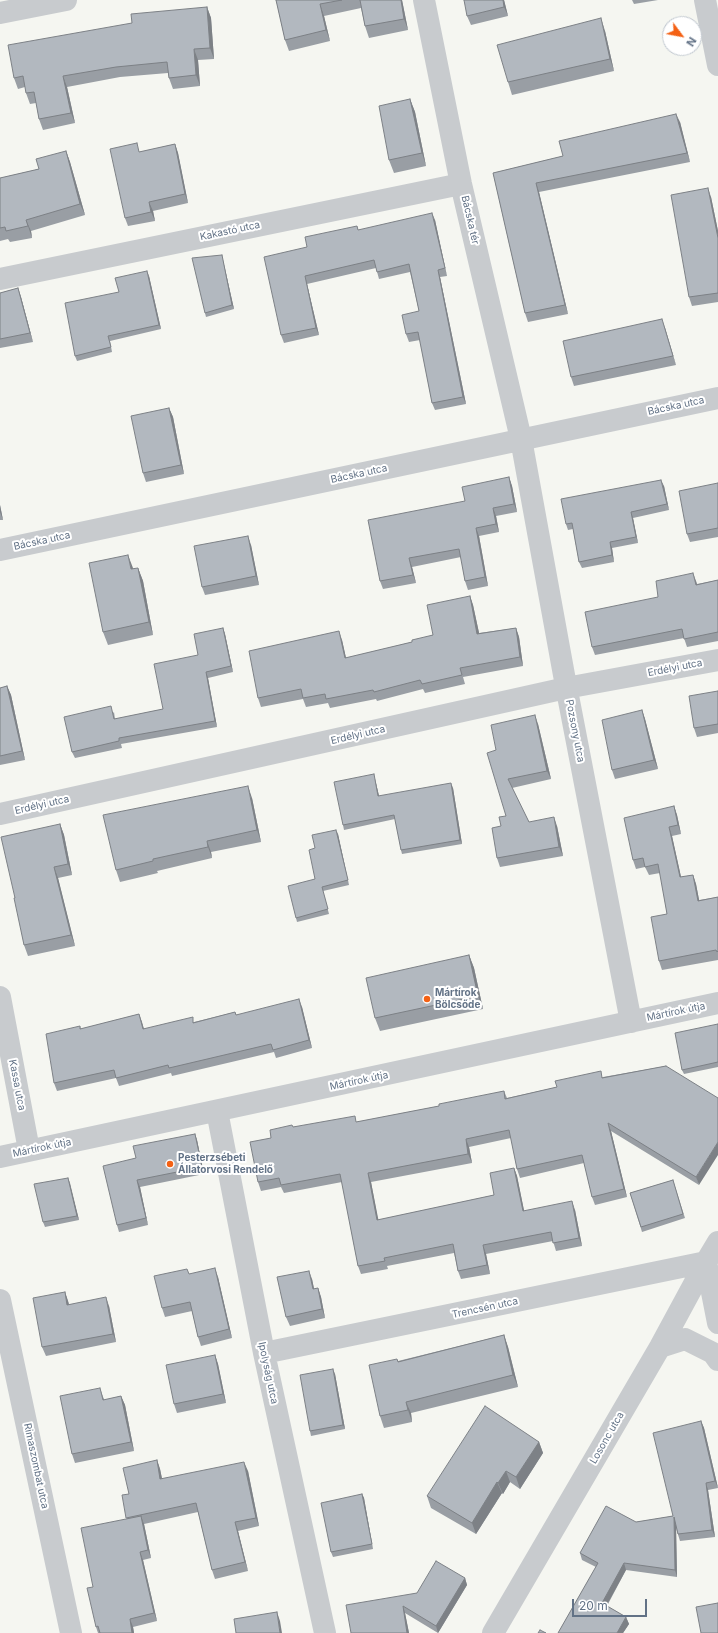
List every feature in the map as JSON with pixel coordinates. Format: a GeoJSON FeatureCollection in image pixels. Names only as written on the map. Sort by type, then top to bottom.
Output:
{"type":"FeatureCollection","features":[{"type":"Feature","properties":{"kind":"street"},"geometry":{"type":"LineString","coordinates":[[0,13],[66,0]]}},
{"type":"Feature","properties":{"kind":"street","name":"Bácska tér"},"geometry":{"type":"LineString","coordinates":[[424,0],[461,184],[521,439]]}},
{"type":"Feature","properties":{"kind":"street"},"geometry":{"type":"LineString","coordinates":[[705,0],[718,65]]}},
{"type":"Feature","properties":{"kind":"street","name":"Kakastó utca"},"geometry":{"type":"LineString","coordinates":[[0,279],[461,184]]}},
{"type":"Feature","properties":{"kind":"street","name":"Bácska utca"},"geometry":{"type":"LineString","coordinates":[[0,550],[718,398]]}},
{"type":"Feature","properties":{"kind":"street","name":"Pozsony utca"},"geometry":{"type":"LineString","coordinates":[[521,439],[566,688],[631,1022]]}},
{"type":"Feature","properties":{"kind":"street","name":"Erdélyi utca"},"geometry":{"type":"LineString","coordinates":[[0,814],[566,688],[718,660]]}},
{"type":"Feature","properties":{"kind":"street","name":"Kassa utca"},"geometry":{"type":"LineString","coordinates":[[0,997],[29,1150]]}},
{"type":"Feature","properties":{"kind":"street","name":"Mártírok útja"},"geometry":{"type":"LineString","coordinates":[[0,1157],[718,1003]]}},
{"type":"Feature","properties":{"kind":"street","name":"Ipolyság utca"},"geometry":{"type":"LineString","coordinates":[[217,1111],[264,1354],[325,1633]]}},
{"type":"Feature","properties":{"kind":"street","name":"Losonc utca"},"geometry":{"type":"LineString","coordinates":[[493,1633],[660,1347],[718,1242]]}},
{"type":"Feature","properties":{"kind":"street"},"geometry":{"type":"LineString","coordinates":[[706,1262],[718,1323]]}},
{"type":"Feature","properties":{"kind":"street","name":"Trencsén utca"},"geometry":{"type":"LineString","coordinates":[[264,1354],[706,1262]]}},
{"type":"Feature","properties":{"kind":"street","name":"Rimaszombat utca"},"geometry":{"type":"LineString","coordinates":[[0,1300],[2,1323],[71,1633]]}},
{"type":"Feature","properties":{"kind":"street"},"geometry":{"type":"LineString","coordinates":[[660,1347],[685,1339],[714,1353],[718,1360]]}},
{"type":"Feature","properties":{"kind":"building"},"geometry":{"type":"Polygon","coordinates":[[[276,0],[342,0],[320,4],[326,30],[285,40],[276,0]]]}},
{"type":"Feature","properties":{"kind":"building"},"geometry":{"type":"Polygon","coordinates":[[[360,0],[401,0],[404,19],[365,26],[360,0]]]}},
{"type":"Feature","properties":{"kind":"building"},"geometry":{"type":"Polygon","coordinates":[[[464,0],[503,0],[504,7],[467,16],[464,0]]]}},
{"type":"Feature","properties":{"kind":"building"},"geometry":{"type":"Polygon","coordinates":[[[207,7],[210,48],[194,49],[196,75],[169,78],[167,62],[116,67],[63,76],[71,113],[39,119],[34,92],[26,93],[23,76],[14,78],[8,45],[132,23],[131,14],[207,7]]]}},
{"type":"Feature","properties":{"kind":"building"},"geometry":{"type":"Polygon","coordinates":[[[601,18],[610,59],[508,82],[497,45],[601,18]]]}},
{"type":"Feature","properties":{"kind":"building"},"geometry":{"type":"Polygon","coordinates":[[[410,99],[422,153],[389,160],[379,106],[410,99]]]}},
{"type":"Feature","properties":{"kind":"building"},"geometry":{"type":"Polygon","coordinates":[[[676,114],[687,153],[536,183],[565,305],[525,313],[493,173],[563,156],[559,141],[676,114]]]}},
{"type":"Feature","properties":{"kind":"building"},"geometry":{"type":"Polygon","coordinates":[[[137,143],[139,152],[175,144],[185,194],[149,202],[151,212],[125,218],[110,149],[137,143]]]}},
{"type":"Feature","properties":{"kind":"building"},"geometry":{"type":"Polygon","coordinates":[[[66,151],[80,204],[26,220],[28,226],[6,231],[5,227],[0,228],[0,178],[39,169],[36,159],[66,151]]]}},
{"type":"Feature","properties":{"kind":"building"},"geometry":{"type":"Polygon","coordinates":[[[708,188],[718,238],[718,293],[689,297],[671,195],[708,188]]]}},
{"type":"Feature","properties":{"kind":"building"},"geometry":{"type":"Polygon","coordinates":[[[432,213],[445,268],[438,270],[463,397],[432,403],[418,332],[406,334],[402,315],[419,311],[409,264],[377,272],[374,260],[305,276],[316,328],[281,335],[264,257],[307,247],[305,237],[357,226],[358,230],[432,213]]]}},
{"type":"Feature","properties":{"kind":"building"},"geometry":{"type":"Polygon","coordinates":[[[222,255],[232,305],[205,313],[192,258],[222,255]]]}},
{"type":"Feature","properties":{"kind":"building"},"geometry":{"type":"Polygon","coordinates":[[[147,271],[159,325],[108,336],[111,347],[75,356],[65,303],[119,292],[115,278],[147,271]]]}},
{"type":"Feature","properties":{"kind":"building"},"geometry":{"type":"Polygon","coordinates":[[[18,288],[30,333],[0,339],[0,293],[18,288]]]}},
{"type":"Feature","properties":{"kind":"building"},"geometry":{"type":"Polygon","coordinates":[[[662,319],[673,356],[571,377],[563,341],[662,319]]]}},
{"type":"Feature","properties":{"kind":"building"},"geometry":{"type":"Polygon","coordinates":[[[169,408],[181,465],[143,473],[131,416],[169,408]]]}},
{"type":"Feature","properties":{"kind":"building"},"geometry":{"type":"Polygon","coordinates":[[[509,477],[514,504],[493,508],[496,524],[476,528],[485,577],[465,581],[459,549],[409,558],[413,575],[380,581],[368,520],[465,501],[462,487],[509,477]]]}},
{"type":"Feature","properties":{"kind":"building"},"geometry":{"type":"Polygon","coordinates":[[[661,480],[667,504],[631,512],[636,537],[610,542],[612,555],[579,562],[572,523],[566,524],[561,499],[661,480]]]}},
{"type":"Feature","properties":{"kind":"building"},"geometry":{"type":"Polygon","coordinates":[[[718,483],[718,528],[687,534],[679,491],[718,483]]]}},
{"type":"Feature","properties":{"kind":"building"},"geometry":{"type":"Polygon","coordinates":[[[248,536],[256,576],[202,587],[194,546],[248,536]]]}},
{"type":"Feature","properties":{"kind":"building"},"geometry":{"type":"Polygon","coordinates":[[[128,555],[131,569],[138,568],[149,622],[103,632],[89,563],[128,555]]]}},
{"type":"Feature","properties":{"kind":"building"},"geometry":{"type":"Polygon","coordinates":[[[693,573],[696,585],[718,580],[718,632],[684,639],[682,629],[592,647],[585,612],[658,597],[656,581],[693,573]]]}},
{"type":"Feature","properties":{"kind":"building"},"geometry":{"type":"Polygon","coordinates":[[[470,596],[477,634],[516,628],[520,657],[460,668],[462,675],[422,684],[420,680],[374,692],[373,690],[326,699],[325,694],[303,698],[301,689],[258,698],[249,651],[339,631],[345,658],[412,642],[412,640],[433,635],[427,605],[470,596]]]}},
{"type":"Feature","properties":{"kind":"building"},"geometry":{"type":"Polygon","coordinates":[[[223,628],[231,666],[206,672],[215,721],[119,738],[119,741],[72,752],[64,717],[111,706],[114,719],[163,709],[154,664],[198,655],[194,634],[223,628]]]}},
{"type":"Feature","properties":{"kind":"building"},"geometry":{"type":"Polygon","coordinates":[[[7,686],[22,751],[0,756],[0,688],[7,686]]]}},
{"type":"Feature","properties":{"kind":"building"},"geometry":{"type":"Polygon","coordinates":[[[718,691],[718,724],[694,728],[689,696],[718,691]]]}},
{"type":"Feature","properties":{"kind":"building"},"geometry":{"type":"Polygon","coordinates":[[[642,710],[654,760],[612,770],[602,720],[642,710]]]}},
{"type":"Feature","properties":{"kind":"building"},"geometry":{"type":"Polygon","coordinates":[[[535,715],[547,771],[508,779],[529,822],[554,817],[559,847],[497,858],[492,828],[501,826],[499,817],[506,816],[487,753],[496,750],[491,725],[535,715]]]}},
{"type":"Feature","properties":{"kind":"building"},"geometry":{"type":"Polygon","coordinates":[[[374,774],[378,796],[451,783],[460,840],[401,850],[394,815],[343,825],[334,782],[374,774]]]}},
{"type":"Feature","properties":{"kind":"building"},"geometry":{"type":"Polygon","coordinates":[[[248,786],[257,830],[207,841],[208,847],[153,859],[153,861],[116,870],[103,815],[248,786]]]}},
{"type":"Feature","properties":{"kind":"building"},"geometry":{"type":"Polygon","coordinates":[[[674,806],[678,825],[669,827],[680,877],[693,875],[698,901],[718,897],[718,951],[717,952],[716,950],[659,961],[651,917],[667,914],[658,864],[645,867],[643,858],[633,860],[624,818],[674,806]]]}},
{"type":"Feature","properties":{"kind":"building"},"geometry":{"type":"Polygon","coordinates":[[[60,824],[68,864],[54,867],[71,935],[24,945],[1,837],[60,824]]]}},
{"type":"Feature","properties":{"kind":"building"},"geometry":{"type":"Polygon","coordinates":[[[336,830],[348,880],[322,887],[328,909],[296,918],[288,886],[315,879],[309,850],[315,848],[312,835],[336,830]]]}},
{"type":"Feature","properties":{"kind":"building","name":"Mártírok Bölcsőde"},"geometry":{"type":"Polygon","coordinates":[[[469,955],[478,996],[375,1018],[366,978],[469,955]]]}},
{"type":"Feature","properties":{"kind":"building"},"geometry":{"type":"Polygon","coordinates":[[[299,999],[309,1040],[273,1050],[271,1044],[169,1068],[168,1065],[116,1078],[114,1070],[54,1083],[46,1034],[80,1026],[80,1029],[139,1014],[143,1029],[193,1017],[193,1023],[235,1012],[236,1015],[299,999]]]}},
{"type":"Feature","properties":{"kind":"building"},"geometry":{"type":"Polygon","coordinates":[[[718,1024],[718,1062],[682,1070],[675,1033],[718,1024]]]}},
{"type":"Feature","properties":{"kind":"building"},"geometry":{"type":"Polygon","coordinates":[[[666,1066],[718,1098],[718,1142],[696,1177],[608,1123],[624,1189],[592,1197],[582,1155],[517,1169],[509,1130],[466,1139],[468,1154],[368,1173],[377,1220],[494,1195],[490,1173],[514,1168],[523,1211],[572,1201],[579,1238],[553,1243],[551,1232],[483,1245],[487,1265],[458,1271],[453,1244],[384,1258],[385,1261],[358,1266],[340,1174],[281,1185],[279,1178],[258,1182],[250,1142],[271,1138],[270,1130],[292,1125],[293,1127],[355,1116],[356,1122],[439,1106],[439,1104],[504,1091],[505,1099],[557,1087],[555,1081],[601,1071],[602,1078],[666,1066]]]}},
{"type":"Feature","properties":{"kind":"building"},"geometry":{"type":"Polygon","coordinates":[[[195,1134],[202,1167],[137,1180],[146,1218],[117,1225],[103,1166],[136,1158],[133,1146],[195,1134]]]}},
{"type":"Feature","properties":{"kind":"building"},"geometry":{"type":"Polygon","coordinates":[[[68,1178],[77,1216],[43,1222],[34,1184],[68,1178]]]}},
{"type":"Feature","properties":{"kind":"building"},"geometry":{"type":"Polygon","coordinates":[[[673,1180],[683,1214],[641,1227],[630,1193],[673,1180]]]}},
{"type":"Feature","properties":{"kind":"building"},"geometry":{"type":"Polygon","coordinates":[[[215,1268],[229,1329],[198,1337],[190,1302],[162,1308],[154,1276],[187,1269],[189,1274],[215,1268]]]}},
{"type":"Feature","properties":{"kind":"building"},"geometry":{"type":"Polygon","coordinates":[[[309,1271],[313,1289],[318,1288],[322,1309],[286,1317],[277,1277],[309,1271]]]}},
{"type":"Feature","properties":{"kind":"building"},"geometry":{"type":"Polygon","coordinates":[[[65,1292],[67,1305],[106,1297],[113,1334],[42,1347],[33,1298],[65,1292]]]}},
{"type":"Feature","properties":{"kind":"building"},"geometry":{"type":"Polygon","coordinates":[[[504,1335],[513,1375],[406,1402],[408,1410],[380,1416],[369,1365],[397,1359],[398,1362],[504,1335]]]}},
{"type":"Feature","properties":{"kind":"building"},"geometry":{"type":"Polygon","coordinates":[[[215,1355],[223,1394],[174,1404],[166,1365],[215,1355]]]}},
{"type":"Feature","properties":{"kind":"building"},"geometry":{"type":"Polygon","coordinates":[[[333,1369],[343,1425],[310,1431],[300,1375],[333,1369]]]}},
{"type":"Feature","properties":{"kind":"building"},"geometry":{"type":"Polygon","coordinates":[[[100,1388],[103,1400],[121,1396],[131,1442],[72,1454],[60,1396],[100,1388]]]}},
{"type":"Feature","properties":{"kind":"building"},"geometry":{"type":"Polygon","coordinates":[[[485,1406],[539,1442],[516,1477],[506,1471],[498,1483],[497,1482],[472,1523],[427,1496],[485,1406]]]}},
{"type":"Feature","properties":{"kind":"building"},"geometry":{"type":"Polygon","coordinates":[[[701,1421],[715,1481],[706,1483],[712,1530],[678,1534],[674,1517],[675,1570],[624,1563],[602,1603],[626,1617],[617,1633],[558,1633],[598,1563],[580,1553],[606,1506],[636,1522],[673,1516],[653,1433],[701,1421]]]}},
{"type":"Feature","properties":{"kind":"building"},"geometry":{"type":"Polygon","coordinates":[[[157,1460],[160,1479],[244,1462],[256,1518],[235,1522],[245,1562],[212,1570],[196,1503],[126,1518],[122,1495],[129,1494],[123,1468],[157,1460]]]}},
{"type":"Feature","properties":{"kind":"building"},"geometry":{"type":"Polygon","coordinates":[[[362,1494],[372,1544],[331,1552],[321,1503],[362,1494]]]}},
{"type":"Feature","properties":{"kind":"building"},"geometry":{"type":"Polygon","coordinates":[[[141,1516],[148,1550],[140,1552],[154,1613],[130,1619],[132,1633],[100,1633],[98,1626],[96,1627],[87,1588],[93,1587],[81,1528],[141,1516]]]}},
{"type":"Feature","properties":{"kind":"building"},"geometry":{"type":"Polygon","coordinates":[[[436,1561],[465,1578],[436,1626],[403,1606],[407,1633],[351,1633],[346,1605],[417,1593],[436,1561]]]}},
{"type":"Feature","properties":{"kind":"building"},"geometry":{"type":"Polygon","coordinates":[[[718,1603],[718,1633],[701,1633],[696,1607],[718,1603]]]}},
{"type":"Feature","properties":{"kind":"building"},"geometry":{"type":"Polygon","coordinates":[[[277,1612],[280,1633],[236,1633],[234,1619],[277,1612]]]}},
{"type":"Feature","properties":{"kind":"building"},"geometry":{"type":"Polygon","coordinates":[[[540,1630],[546,1633],[538,1633],[540,1630]]]}},
{"type":"Feature","properties":{"kind":"place","name":"Mártírok Bölcsőde"},"geometry":{"type":"Point","coordinates":[427,999]}},
{"type":"Feature","properties":{"kind":"place","name":"Pesterzsébeti Állatorvosi Rendelő"},"geometry":{"type":"Point","coordinates":[170,1164]}}]}
